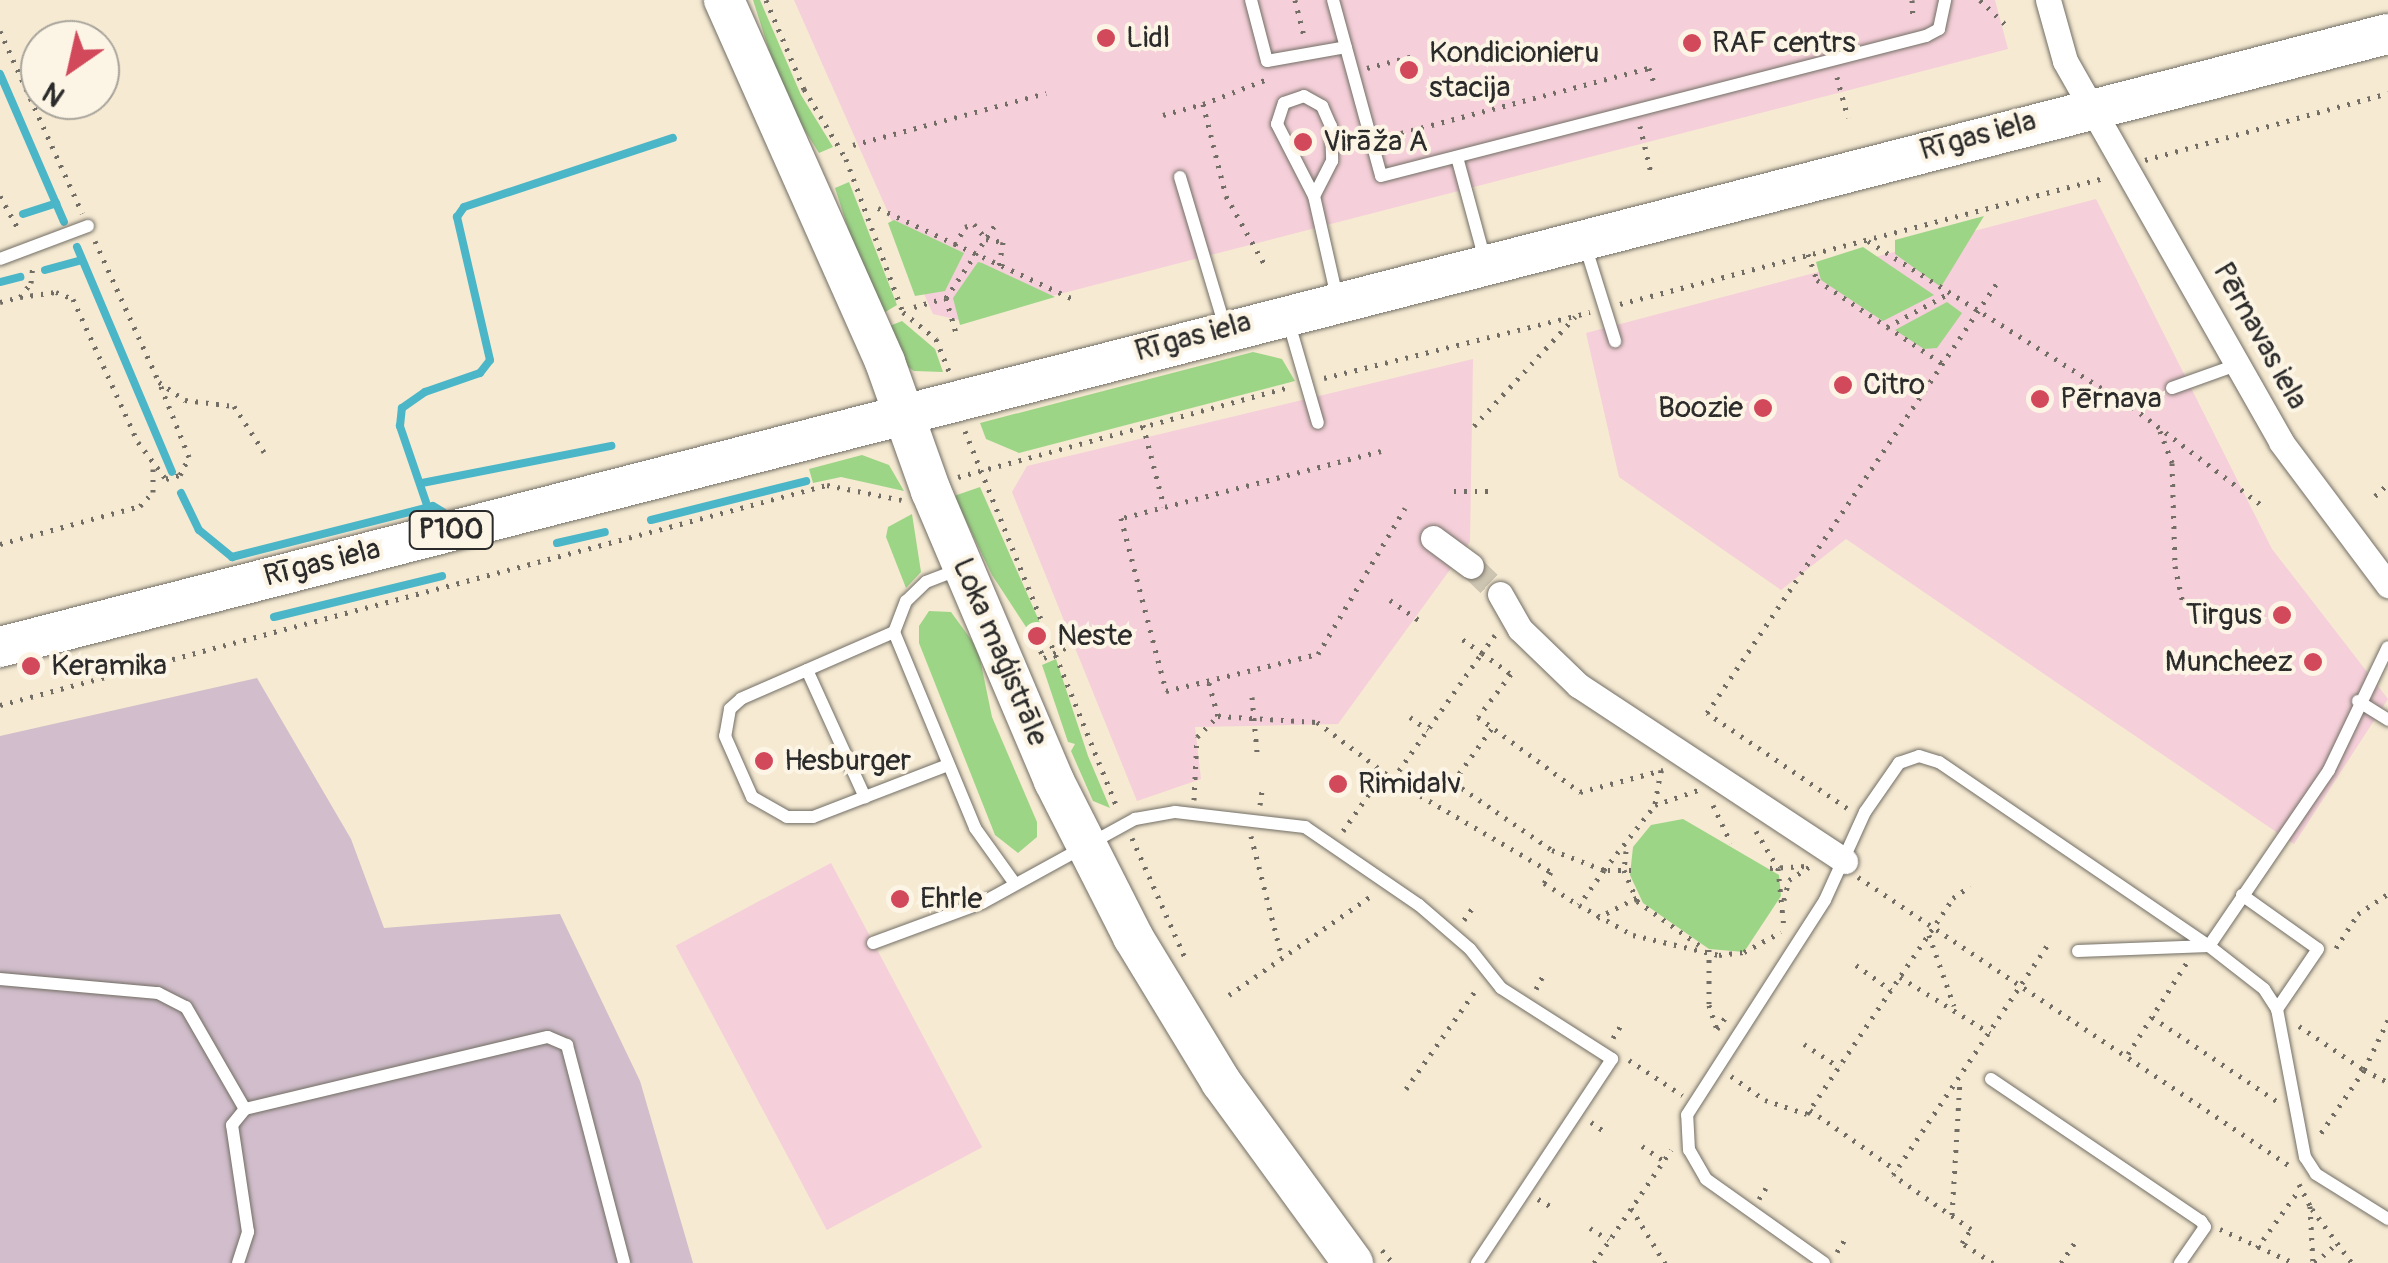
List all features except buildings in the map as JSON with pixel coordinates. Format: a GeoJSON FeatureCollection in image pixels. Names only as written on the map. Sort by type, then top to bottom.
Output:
{"type":"FeatureCollection","features":[{"type":"Feature","properties":{"kind":"main road","name":"Loka maģistrāle"},"geometry":{"type":"LineString","coordinates":[[724,0],[904,416],[964,568],[1086,842],[1133,936],[1221,1082],[1363,1250]]}},
{"type":"Feature","properties":{"kind":"main road","name":"Rīgas iela"},"geometry":{"type":"LineString","coordinates":[[0,647],[904,416],[1286,313],[2388,34]]}},
{"type":"Feature","properties":{"kind":"street","name":"Pērnavas iela"},"geometry":{"type":"LineString","coordinates":[[2048,0],[2065,61],[2130,166],[2290,456],[2388,585]]}},
{"type":"Feature","properties":{"kind":"street"},"geometry":{"type":"LineString","coordinates":[[1433,538],[1472,566]]}},
{"type":"Feature","properties":{"kind":"street"},"geometry":{"type":"LineString","coordinates":[[1504,604],[1578,685],[1844,864]]}},
{"type":"Feature","properties":{"kind":"lane"},"geometry":{"type":"LineString","coordinates":[[1252,0],[1267,61],[1346,47]]}},
{"type":"Feature","properties":{"kind":"lane"},"geometry":{"type":"LineString","coordinates":[[1333,0],[1381,176],[1926,36],[1939,29],[1945,0]]}},
{"type":"Feature","properties":{"kind":"lane"},"geometry":{"type":"LineString","coordinates":[[1314,196],[1334,150],[1322,106],[1304,96],[1284,103],[1277,124],[1314,196],[1338,300]]}},
{"type":"Feature","properties":{"kind":"lane"},"geometry":{"type":"LineString","coordinates":[[1458,157],[1486,262]]}},
{"type":"Feature","properties":{"kind":"lane"},"geometry":{"type":"LineString","coordinates":[[1180,177],[1226,329]]}},
{"type":"Feature","properties":{"kind":"lane"},"geometry":{"type":"LineString","coordinates":[[0,259],[88,226]]}},
{"type":"Feature","properties":{"kind":"lane"},"geometry":{"type":"LineString","coordinates":[[1583,237],[1602,309],[1615,340]]}},
{"type":"Feature","properties":{"kind":"lane"},"geometry":{"type":"LineString","coordinates":[[1286,313],[1318,424]]}},
{"type":"Feature","properties":{"kind":"lane"},"geometry":{"type":"LineString","coordinates":[[2172,388],[2239,364]]}},
{"type":"Feature","properties":{"kind":"lane"},"geometry":{"type":"LineString","coordinates":[[964,568],[926,582],[906,601],[894,632],[975,828],[1013,882]]}},
{"type":"Feature","properties":{"kind":"lane"},"geometry":{"type":"LineString","coordinates":[[894,632],[730,708],[724,736],[763,808],[787,817],[836,808],[948,765]]}},
{"type":"Feature","properties":{"kind":"lane"},"geometry":{"type":"LineString","coordinates":[[2078,951],[2188,950],[2208,946],[2329,770],[2358,701],[2388,647]]}},
{"type":"Feature","properties":{"kind":"lane"},"geometry":{"type":"LineString","coordinates":[[807,670],[865,797]]}},
{"type":"Feature","properties":{"kind":"lane"},"geometry":{"type":"LineString","coordinates":[[2358,701],[2388,720]]}},
{"type":"Feature","properties":{"kind":"lane"},"geometry":{"type":"LineString","coordinates":[[1824,1263],[1706,1179],[1686,1132],[1692,1102],[1844,864],[1862,818],[1899,763],[1919,756],[1939,762],[2208,946],[2264,989],[2277,1009],[2292,1111],[2305,1156],[2316,1174],[2388,1219]]}},
{"type":"Feature","properties":{"kind":"lane"},"geometry":{"type":"LineString","coordinates":[[873,943],[982,903],[1013,882],[1125,824],[1194,814],[1304,827],[1454,934],[1489,972],[1611,1064],[1477,1263]]}},
{"type":"Feature","properties":{"kind":"lane"},"geometry":{"type":"LineString","coordinates":[[2242,895],[2318,949],[2277,1009]]}},
{"type":"Feature","properties":{"kind":"lane"},"geometry":{"type":"LineString","coordinates":[[0,979],[158,993],[186,1007],[245,1109]]}},
{"type":"Feature","properties":{"kind":"lane"},"geometry":{"type":"LineString","coordinates":[[238,1263],[248,1232],[232,1125],[245,1109],[548,1037],[567,1045],[624,1263]]}},
{"type":"Feature","properties":{"kind":"lane"},"geometry":{"type":"LineString","coordinates":[[1991,1078],[2205,1227],[2180,1263]]}},
{"type":"Feature","properties":{"kind":"path"},"geometry":{"type":"LineString","coordinates":[[766,0],[804,89],[846,159],[903,312]]}},
{"type":"Feature","properties":{"kind":"path"},"geometry":{"type":"LineString","coordinates":[[1898,23],[1916,18],[1912,0]]}},
{"type":"Feature","properties":{"kind":"path"},"geometry":{"type":"LineString","coordinates":[[1980,0],[2009,28]]}},
{"type":"Feature","properties":{"kind":"path"},"geometry":{"type":"LineString","coordinates":[[0,32],[159,382],[189,457],[180,474],[166,479],[153,469],[73,299],[56,292],[0,302]]}},
{"type":"Feature","properties":{"kind":"path"},"geometry":{"type":"LineString","coordinates":[[1832,59],[1848,118]]}},
{"type":"Feature","properties":{"kind":"path"},"geometry":{"type":"LineString","coordinates":[[1400,133],[1649,68],[1654,86],[1672,81]]}},
{"type":"Feature","properties":{"kind":"path"},"geometry":{"type":"LineString","coordinates":[[1163,114],[1203,104],[1238,86],[1273,78]]}},
{"type":"Feature","properties":{"kind":"path"},"geometry":{"type":"LineString","coordinates":[[852,145],[1046,93]]}},
{"type":"Feature","properties":{"kind":"path"},"geometry":{"type":"LineString","coordinates":[[1192,973],[1125,824],[1058,650],[977,468],[2078,187],[2130,166],[2388,93]]}},
{"type":"Feature","properties":{"kind":"path"},"geometry":{"type":"LineString","coordinates":[[1203,104],[1226,196],[1266,268]]}},
{"type":"Feature","properties":{"kind":"path"},"geometry":{"type":"LineString","coordinates":[[1636,108],[1652,177]]}},
{"type":"Feature","properties":{"kind":"path"},"geometry":{"type":"LineString","coordinates":[[0,196],[29,249],[31,283],[20,298]]}},
{"type":"Feature","properties":{"kind":"path"},"geometry":{"type":"LineString","coordinates":[[878,208],[1071,298]]}},
{"type":"Feature","properties":{"kind":"path"},"geometry":{"type":"LineString","coordinates":[[955,245],[965,227],[974,224],[986,239],[1003,242],[1000,266]]}},
{"type":"Feature","properties":{"kind":"path"},"geometry":{"type":"LineString","coordinates":[[914,307],[946,298],[994,226]]}},
{"type":"Feature","properties":{"kind":"path"},"geometry":{"type":"LineString","coordinates":[[1866,240],[1946,294],[1980,309],[2159,427],[2263,506]]}},
{"type":"Feature","properties":{"kind":"path"},"geometry":{"type":"LineString","coordinates":[[1808,254],[1817,280],[1943,364]]}},
{"type":"Feature","properties":{"kind":"path"},"geometry":{"type":"LineString","coordinates":[[1862,818],[1706,712],[1999,280]]}},
{"type":"Feature","properties":{"kind":"path"},"geometry":{"type":"LineString","coordinates":[[1887,327],[1946,294]]}},
{"type":"Feature","properties":{"kind":"path"},"geometry":{"type":"LineString","coordinates":[[946,298],[956,332]]}},
{"type":"Feature","properties":{"kind":"path"},"geometry":{"type":"LineString","coordinates":[[1474,426],[1577,315]]}},
{"type":"Feature","properties":{"kind":"path"},"geometry":{"type":"LineString","coordinates":[[159,382],[184,400],[234,406],[264,452]]}},
{"type":"Feature","properties":{"kind":"path"},"geometry":{"type":"LineString","coordinates":[[1143,425],[1164,506]]}},
{"type":"Feature","properties":{"kind":"path"},"geometry":{"type":"LineString","coordinates":[[2159,427],[2172,462],[2174,566],[2183,605]]}},
{"type":"Feature","properties":{"kind":"path"},"geometry":{"type":"LineString","coordinates":[[1381,451],[1121,518],[1166,691],[1318,654],[1404,508]]}},
{"type":"Feature","properties":{"kind":"path"},"geometry":{"type":"LineString","coordinates":[[0,544],[140,506],[152,492],[153,469]]}},
{"type":"Feature","properties":{"kind":"path"},"geometry":{"type":"LineString","coordinates":[[0,704],[828,484],[893,500],[931,490]]}},
{"type":"Feature","properties":{"kind":"path"},"geometry":{"type":"LineString","coordinates":[[2375,496],[2388,484]]}},
{"type":"Feature","properties":{"kind":"path"},"geometry":{"type":"LineString","coordinates":[[1454,491],[1492,491]]}},
{"type":"Feature","properties":{"kind":"path"},"geometry":{"type":"LineString","coordinates":[[1390,600],[1422,622]]}},
{"type":"Feature","properties":{"kind":"path"},"geometry":{"type":"LineString","coordinates":[[1333,846],[1371,791],[1393,780],[1482,653],[1504,604]]}},
{"type":"Feature","properties":{"kind":"path"},"geometry":{"type":"LineString","coordinates":[[1032,632],[1044,658],[1112,626]]}},
{"type":"Feature","properties":{"kind":"path"},"geometry":{"type":"LineString","coordinates":[[1462,639],[1510,674],[1478,717],[1580,792],[1678,766]]}},
{"type":"Feature","properties":{"kind":"path"},"geometry":{"type":"LineString","coordinates":[[1209,683],[1218,716]]}},
{"type":"Feature","properties":{"kind":"path"},"geometry":{"type":"LineString","coordinates":[[1252,697],[1258,717],[1257,752]]}},
{"type":"Feature","properties":{"kind":"path"},"geometry":{"type":"LineString","coordinates":[[1194,814],[1197,736],[1218,716],[1317,722],[1393,780],[1551,872],[1544,883],[1597,918],[1633,935],[1733,955],[1782,930]]}},
{"type":"Feature","properties":{"kind":"path"},"geometry":{"type":"LineString","coordinates":[[1410,718],[1428,730]]}},
{"type":"Feature","properties":{"kind":"path"},"geometry":{"type":"LineString","coordinates":[[1452,782],[1492,728]]}},
{"type":"Feature","properties":{"kind":"path"},"geometry":{"type":"LineString","coordinates":[[1579,905],[1655,805],[1661,770]]}},
{"type":"Feature","properties":{"kind":"path"},"geometry":{"type":"LineString","coordinates":[[1402,785],[1452,782],[1552,850],[1604,870],[1627,870]]}},
{"type":"Feature","properties":{"kind":"path"},"geometry":{"type":"LineString","coordinates":[[1655,805],[1705,785],[1731,843]]}},
{"type":"Feature","properties":{"kind":"path"},"geometry":{"type":"LineString","coordinates":[[1250,818],[1282,958]]}},
{"type":"Feature","properties":{"kind":"path"},"geometry":{"type":"LineString","coordinates":[[1752,823],[1778,868],[1782,930]]}},
{"type":"Feature","properties":{"kind":"path"},"geometry":{"type":"LineString","coordinates":[[1626,848],[1627,870],[1638,897],[1707,949],[1710,1005],[1717,1029],[1732,1040]]}},
{"type":"Feature","properties":{"kind":"path"},"geometry":{"type":"LineString","coordinates":[[1808,850],[1818,876]]}},
{"type":"Feature","properties":{"kind":"path"},"geometry":{"type":"LineString","coordinates":[[1844,864],[2294,1169],[2310,1206],[2352,1263]]}},
{"type":"Feature","properties":{"kind":"path"},"geometry":{"type":"LineString","coordinates":[[1782,907],[1790,880],[1812,866]]}},
{"type":"Feature","properties":{"kind":"path"},"geometry":{"type":"LineString","coordinates":[[1229,995],[1389,884]]}},
{"type":"Feature","properties":{"kind":"path"},"geometry":{"type":"LineString","coordinates":[[1715,1064],[1765,1100],[1807,1114],[1934,927],[1970,886]]}},
{"type":"Feature","properties":{"kind":"path"},"geometry":{"type":"LineString","coordinates":[[1597,918],[1638,897]]}},
{"type":"Feature","properties":{"kind":"path"},"geometry":{"type":"LineString","coordinates":[[1772,946],[1792,915]]}},
{"type":"Feature","properties":{"kind":"path"},"geometry":{"type":"LineString","coordinates":[[1929,934],[1954,1007]]}},
{"type":"Feature","properties":{"kind":"path"},"geometry":{"type":"LineString","coordinates":[[1993,1263],[1962,1243],[1971,1228],[1892,1176],[2050,941]]}},
{"type":"Feature","properties":{"kind":"path"},"geometry":{"type":"LineString","coordinates":[[2127,1055],[2186,962],[2188,950]]}},
{"type":"Feature","properties":{"kind":"path"},"geometry":{"type":"LineString","coordinates":[[1856,965],[1891,990]]}},
{"type":"Feature","properties":{"kind":"path"},"geometry":{"type":"LineString","coordinates":[[1406,1089],[1489,972]]}},
{"type":"Feature","properties":{"kind":"path"},"geometry":{"type":"LineString","coordinates":[[1900,977],[1990,1032]]}},
{"type":"Feature","properties":{"kind":"path"},"geometry":{"type":"LineString","coordinates":[[1717,1029],[1735,1002]]}},
{"type":"Feature","properties":{"kind":"path"},"geometry":{"type":"LineString","coordinates":[[2277,1009],[2364,1070],[2388,1082]]}},
{"type":"Feature","properties":{"kind":"path"},"geometry":{"type":"LineString","coordinates":[[2152,1017],[2292,1111]]}},
{"type":"Feature","properties":{"kind":"path"},"geometry":{"type":"LineString","coordinates":[[2305,1156],[2364,1070],[2387,1025]]}},
{"type":"Feature","properties":{"kind":"path"},"geometry":{"type":"LineString","coordinates":[[1804,1044],[1839,1067]]}},
{"type":"Feature","properties":{"kind":"path"},"geometry":{"type":"LineString","coordinates":[[1611,1064],[1631,1060],[1692,1102]]}},
{"type":"Feature","properties":{"kind":"path"},"geometry":{"type":"LineString","coordinates":[[1952,1215],[1960,1075]]}},
{"type":"Feature","properties":{"kind":"path"},"geometry":{"type":"LineString","coordinates":[[1810,1110],[1896,1170]]}},
{"type":"Feature","properties":{"kind":"path"},"geometry":{"type":"LineString","coordinates":[[1594,1263],[1686,1132]]}},
{"type":"Feature","properties":{"kind":"path"},"geometry":{"type":"LineString","coordinates":[[1642,1146],[1664,1160]]}},
{"type":"Feature","properties":{"kind":"path"},"geometry":{"type":"LineString","coordinates":[[2258,1248],[2300,1188]]}},
{"type":"Feature","properties":{"kind":"path"},"geometry":{"type":"LineString","coordinates":[[2310,1206],[2314,1263]]}},
{"type":"Feature","properties":{"kind":"path"},"geometry":{"type":"LineString","coordinates":[[1631,1208],[1665,1263]]}},
{"type":"Feature","properties":{"kind":"path"},"geometry":{"type":"LineString","coordinates":[[2205,1227],[2230,1231],[2294,1263]]}},
{"type":"Feature","properties":{"kind":"path"},"geometry":{"type":"LineString","coordinates":[[1590,1228],[1609,1240]]}},
{"type":"Feature","properties":{"kind":"path"},"geometry":{"type":"LineString","coordinates":[[2061,1263],[2075,1242]]}},
{"type":"Feature","properties":{"kind":"path"},"geometry":{"type":"LineString","coordinates":[[2314,1263],[2338,1243]]}},
{"type":"Feature","properties":{"kind":"path"},"geometry":{"type":"LineString","coordinates":[[1363,1250],[1393,1263]]}},
{"type":"Feature","properties":{"kind":"shaded area"},"geometry":{"type":"Polygon","coordinates":[[[794,0],[1995,0],[2008,49],[959,320],[933,314],[794,0]]]}},
{"type":"Feature","properties":{"kind":"shaded area"},"geometry":{"type":"Polygon","coordinates":[[[2096,199],[2272,549],[2388,699],[2294,844],[1846,539],[1781,590],[1619,477],[1586,333],[2096,199]]]}},
{"type":"Feature","properties":{"kind":"shaded area"},"geometry":{"type":"Polygon","coordinates":[[[1473,359],[1470,542],[1338,724],[1195,727],[1201,779],[1137,801],[1012,492],[1027,466],[1473,359]]]}},
{"type":"Feature","properties":{"kind":"shaded area"},"geometry":{"type":"Polygon","coordinates":[[[257,678],[351,839],[384,928],[560,914],[640,1081],[693,1263],[0,1263],[0,736],[257,678]]]}},
{"type":"Feature","properties":{"kind":"shaded area"},"geometry":{"type":"Polygon","coordinates":[[[831,863],[982,1147],[827,1230],[676,946],[831,863]]]}},
{"type":"Feature","properties":{"kind":"green space"},"geometry":{"type":"Polygon","coordinates":[[[753,0],[760,0],[801,95],[833,147],[819,153],[784,97],[753,0]]]}},
{"type":"Feature","properties":{"kind":"green space"},"geometry":{"type":"Polygon","coordinates":[[[849,182],[897,305],[877,317],[835,188],[849,182]]]}},
{"type":"Feature","properties":{"kind":"green space"},"geometry":{"type":"Polygon","coordinates":[[[1984,216],[1941,287],[1895,254],[1895,240],[1984,216]]]}},
{"type":"Feature","properties":{"kind":"green space"},"geometry":{"type":"Polygon","coordinates":[[[894,220],[964,253],[945,291],[915,296],[888,223],[894,220]]]}},
{"type":"Feature","properties":{"kind":"green space"},"geometry":{"type":"Polygon","coordinates":[[[1863,247],[1934,295],[1883,321],[1821,280],[1816,262],[1863,247]]]}},
{"type":"Feature","properties":{"kind":"green space"},"geometry":{"type":"Polygon","coordinates":[[[978,262],[1055,297],[960,325],[953,298],[978,262]]]}},
{"type":"Feature","properties":{"kind":"green space"},"geometry":{"type":"Polygon","coordinates":[[[1947,302],[1962,313],[1937,348],[1924,349],[1895,330],[1947,302]]]}},
{"type":"Feature","properties":{"kind":"green space"},"geometry":{"type":"Polygon","coordinates":[[[902,321],[935,349],[943,372],[914,371],[900,362],[882,329],[902,321]]]}},
{"type":"Feature","properties":{"kind":"green space"},"geometry":{"type":"Polygon","coordinates":[[[1253,352],[1282,359],[1295,381],[1019,453],[986,439],[980,423],[1253,352]]]}},
{"type":"Feature","properties":{"kind":"green space"},"geometry":{"type":"Polygon","coordinates":[[[862,455],[889,465],[904,491],[841,477],[813,483],[809,469],[862,455]]]}},
{"type":"Feature","properties":{"kind":"green space"},"geometry":{"type":"Polygon","coordinates":[[[980,487],[1040,623],[1028,630],[992,575],[954,496],[980,487]]]}},
{"type":"Feature","properties":{"kind":"green space"},"geometry":{"type":"Polygon","coordinates":[[[912,514],[921,572],[906,588],[886,537],[888,527],[912,514]]]}},
{"type":"Feature","properties":{"kind":"green space"},"geometry":{"type":"Polygon","coordinates":[[[929,611],[951,612],[978,649],[992,717],[1037,822],[1037,837],[1018,853],[995,835],[919,643],[919,626],[929,611]]]}},
{"type":"Feature","properties":{"kind":"green space"},"geometry":{"type":"Polygon","coordinates":[[[1056,659],[1110,808],[1093,801],[1071,751],[1075,744],[1068,742],[1042,665],[1056,659]]]}},
{"type":"Feature","properties":{"kind":"green space"},"geometry":{"type":"Polygon","coordinates":[[[1683,819],[1779,875],[1781,896],[1744,952],[1709,949],[1643,903],[1630,875],[1633,847],[1651,825],[1683,819]]]}},
{"type":"Feature","properties":{"kind":"waterway"},"geometry":{"type":"LineString","coordinates":[[0,74],[64,222]]}},
{"type":"Feature","properties":{"kind":"waterway"},"geometry":{"type":"LineString","coordinates":[[428,508],[400,426],[402,408],[425,392],[480,373],[490,360],[457,217],[464,207],[673,138]]}},
{"type":"Feature","properties":{"kind":"waterway"},"geometry":{"type":"LineString","coordinates":[[23,214],[56,203]]}},
{"type":"Feature","properties":{"kind":"waterway"},"geometry":{"type":"LineString","coordinates":[[77,247],[172,472]]}},
{"type":"Feature","properties":{"kind":"waterway"},"geometry":{"type":"LineString","coordinates":[[45,270],[82,260]]}},
{"type":"Feature","properties":{"kind":"waterway"},"geometry":{"type":"LineString","coordinates":[[0,282],[20,277]]}},
{"type":"Feature","properties":{"kind":"waterway"},"geometry":{"type":"LineString","coordinates":[[422,483],[611,446]]}},
{"type":"Feature","properties":{"kind":"waterway"},"geometry":{"type":"LineString","coordinates":[[651,520],[806,481]]}},
{"type":"Feature","properties":{"kind":"waterway"},"geometry":{"type":"LineString","coordinates":[[181,493],[199,530],[232,557],[433,506],[443,512]]}},
{"type":"Feature","properties":{"kind":"waterway"},"geometry":{"type":"LineString","coordinates":[[557,543],[605,532]]}},
{"type":"Feature","properties":{"kind":"waterway"},"geometry":{"type":"LineString","coordinates":[[274,617],[442,576]]}},
{"type":"Feature","properties":{"kind":"tunnel"},"geometry":{"type":"LineString","coordinates":[[1471,566],[1500,594]]}},
{"type":"Feature","properties":{"kind":"place","name":"Lidl"},"geometry":{"type":"Point","coordinates":[1106,38]}},
{"type":"Feature","properties":{"kind":"place","name":"RAF centrs"},"geometry":{"type":"Point","coordinates":[1692,43]}},
{"type":"Feature","properties":{"kind":"place","name":"Kondicionieru stacija"},"geometry":{"type":"Point","coordinates":[1409,70]}},
{"type":"Feature","properties":{"kind":"place","name":"Virāža A"},"geometry":{"type":"Point","coordinates":[1303,142]}},
{"type":"Feature","properties":{"kind":"place","name":"Citro"},"geometry":{"type":"Point","coordinates":[1843,385]}},
{"type":"Feature","properties":{"kind":"place","name":"Pērnava"},"geometry":{"type":"Point","coordinates":[2040,399]}},
{"type":"Feature","properties":{"kind":"place","name":"Boozie"},"geometry":{"type":"Point","coordinates":[1763,408]}},
{"type":"Feature","properties":{"kind":"place","name":"Tirgus"},"geometry":{"type":"Point","coordinates":[2282,615]}},
{"type":"Feature","properties":{"kind":"place","name":"Neste"},"geometry":{"type":"Point","coordinates":[1037,636]}},
{"type":"Feature","properties":{"kind":"place","name":"Muncheez"},"geometry":{"type":"Point","coordinates":[2313,662]}},
{"type":"Feature","properties":{"kind":"place","name":"Keramika"},"geometry":{"type":"Point","coordinates":[31,666]}},
{"type":"Feature","properties":{"kind":"place","name":"Hesburger"},"geometry":{"type":"Point","coordinates":[764,761]}},
{"type":"Feature","properties":{"kind":"place","name":"Rimidalv"},"geometry":{"type":"Point","coordinates":[1338,784]}},
{"type":"Feature","properties":{"kind":"place","name":"Ehrle"},"geometry":{"type":"Point","coordinates":[900,899]}}]}
